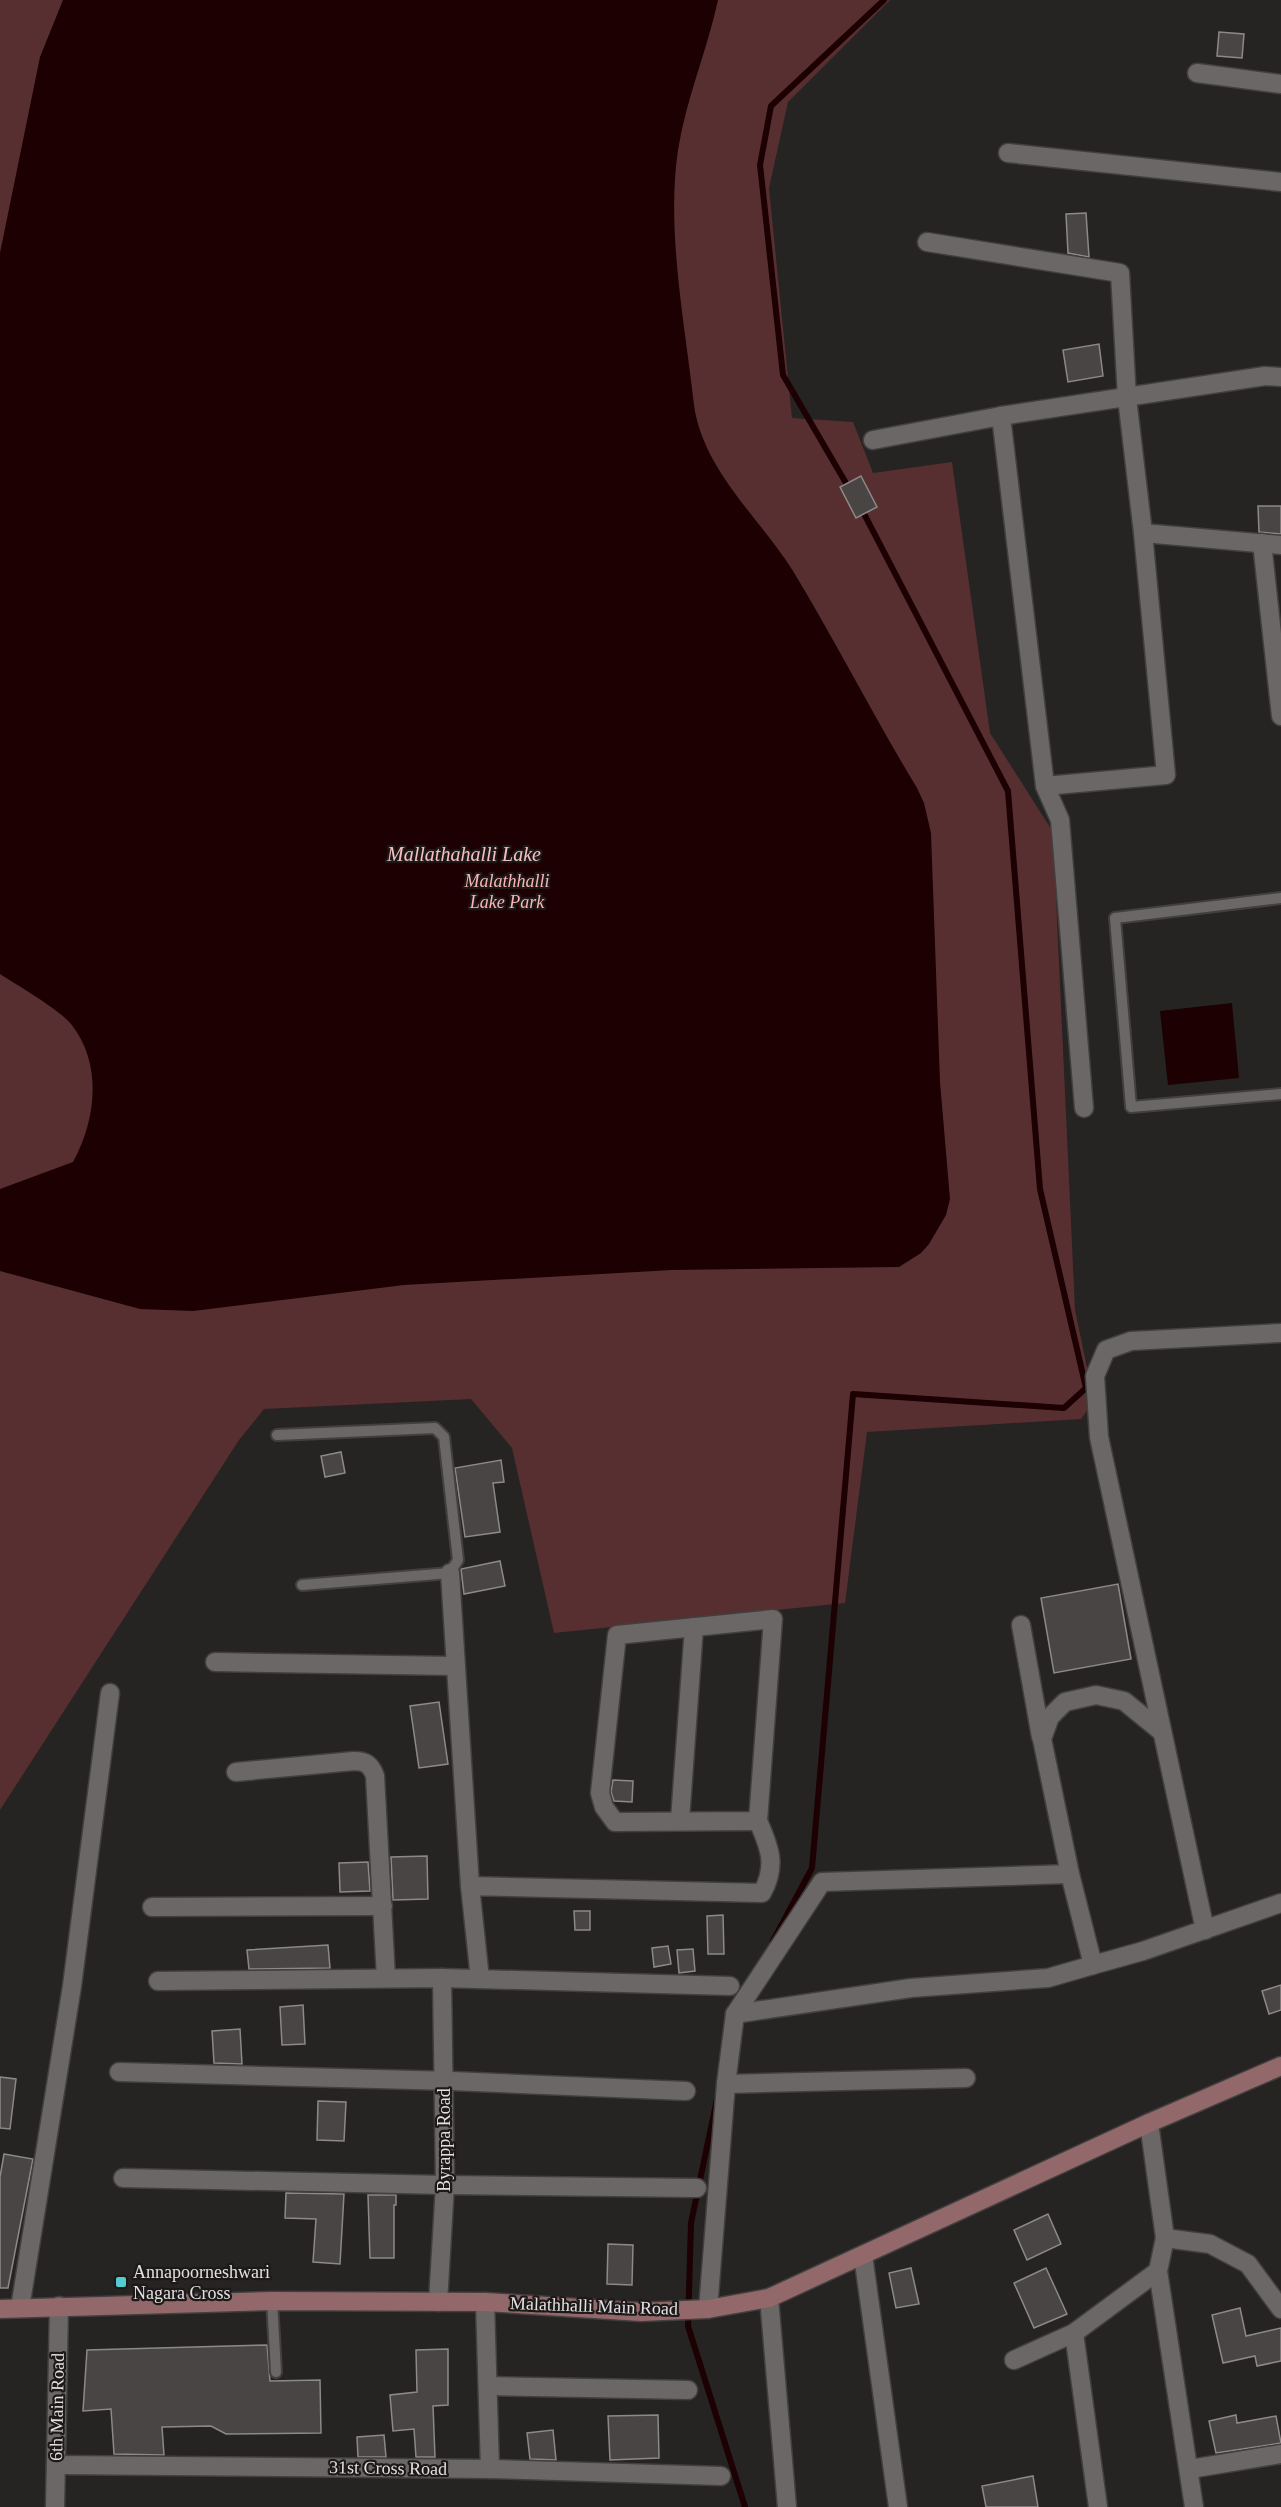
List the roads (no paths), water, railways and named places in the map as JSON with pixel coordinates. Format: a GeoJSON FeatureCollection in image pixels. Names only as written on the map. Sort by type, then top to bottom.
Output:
{"type":"FeatureCollection","features":[{"type":"Feature","properties":{"kind":"main road","name":"Malathhalli Main Road"},"geometry":{"type":"LineString","coordinates":[[0,2309],[272,2301],[484,2302],[641,2312],[708,2309],[769,2298],[1149,2123],[1281,2066]]}},
{"type":"Feature","properties":{"kind":"street"},"geometry":{"type":"LineString","coordinates":[[1197,73],[1281,84]]}},
{"type":"Feature","properties":{"kind":"street"},"geometry":{"type":"LineString","coordinates":[[1008,153],[1281,182]]}},
{"type":"Feature","properties":{"kind":"street"},"geometry":{"type":"LineString","coordinates":[[927,242],[1120,273],[1127,398],[1143,533],[1166,775],[1045,786]]}},
{"type":"Feature","properties":{"kind":"street"},"geometry":{"type":"LineString","coordinates":[[873,440],[1001,416],[1265,376],[1281,377]]}},
{"type":"Feature","properties":{"kind":"street"},"geometry":{"type":"LineString","coordinates":[[1001,416],[1045,786],[1060,820],[1084,1108]]}},
{"type":"Feature","properties":{"kind":"street"},"geometry":{"type":"LineString","coordinates":[[1143,533],[1281,545]]}},
{"type":"Feature","properties":{"kind":"street"},"geometry":{"type":"LineString","coordinates":[[1262,543],[1281,716]]}},
{"type":"Feature","properties":{"kind":"street"},"geometry":{"type":"LineString","coordinates":[[1205,1930],[1099,1437],[1095,1376],[1106,1350],[1131,1341],[1281,1333]]}},
{"type":"Feature","properties":{"kind":"street"},"geometry":{"type":"LineString","coordinates":[[450,1573],[454,1665],[470,1886],[480,1979]]}},
{"type":"Feature","properties":{"kind":"street"},"geometry":{"type":"LineString","coordinates":[[470,1886],[762,1893],[770,1878],[771,1862],[768,1842],[758,1821],[773,1619],[617,1635],[600,1793],[604,1807],[615,1822],[758,1821]]}},
{"type":"Feature","properties":{"kind":"street"},"geometry":{"type":"LineString","coordinates":[[1021,1625],[1070,1874],[1093,1965]]}},
{"type":"Feature","properties":{"kind":"street"},"geometry":{"type":"LineString","coordinates":[[680,1820],[693,1627]]}},
{"type":"Feature","properties":{"kind":"street"},"geometry":{"type":"LineString","coordinates":[[215,1662],[454,1665]]}},
{"type":"Feature","properties":{"kind":"street"},"geometry":{"type":"LineString","coordinates":[[20,2308],[72,1986],[110,1693]]}},
{"type":"Feature","properties":{"kind":"street"},"geometry":{"type":"LineString","coordinates":[[1042,1738],[1050,1717],[1065,1702],[1096,1695],[1124,1701],[1162,1732]]}},
{"type":"Feature","properties":{"kind":"street"},"geometry":{"type":"LineString","coordinates":[[236,1772],[354,1761],[363,1761],[371,1766],[375,1776],[386,1978]]}},
{"type":"Feature","properties":{"kind":"street"},"geometry":{"type":"LineString","coordinates":[[708,2309],[726,2084],[735,2014],[822,1882],[1070,1874]]}},
{"type":"Feature","properties":{"kind":"street"},"geometry":{"type":"LineString","coordinates":[[735,2014],[911,1988],[1048,1978],[1143,1951],[1281,1903]]}},
{"type":"Feature","properties":{"kind":"street"},"geometry":{"type":"LineString","coordinates":[[152,1907],[383,1906]]}},
{"type":"Feature","properties":{"kind":"street"},"geometry":{"type":"LineString","coordinates":[[158,1981],[442,1978],[730,1986]]}},
{"type":"Feature","properties":{"kind":"street","name":"Byrappa Road"},"geometry":{"type":"LineString","coordinates":[[438,2302],[446,2186],[442,1978]]}},
{"type":"Feature","properties":{"kind":"street"},"geometry":{"type":"LineString","coordinates":[[119,2072],[444,2081],[686,2091]]}},
{"type":"Feature","properties":{"kind":"street"},"geometry":{"type":"LineString","coordinates":[[726,2084],[966,2078]]}},
{"type":"Feature","properties":{"kind":"street"},"geometry":{"type":"LineString","coordinates":[[1149,2123],[1165,2238],[1158,2271],[1194,2507]]}},
{"type":"Feature","properties":{"kind":"street"},"geometry":{"type":"LineString","coordinates":[[123,2178],[446,2186],[697,2187]]}},
{"type":"Feature","properties":{"kind":"street"},"geometry":{"type":"LineString","coordinates":[[1165,2238],[1210,2244],[1248,2264],[1279,2302]]}},
{"type":"Feature","properties":{"kind":"street"},"geometry":{"type":"LineString","coordinates":[[863,2255],[898,2507]]}},
{"type":"Feature","properties":{"kind":"street"},"geometry":{"type":"LineString","coordinates":[[1014,2360],[1074,2333],[1158,2271]]}},
{"type":"Feature","properties":{"kind":"street"},"geometry":{"type":"LineString","coordinates":[[769,2298],[787,2507]]}},
{"type":"Feature","properties":{"kind":"street"},"geometry":{"type":"LineString","coordinates":[[484,2302],[490,2469]]}},
{"type":"Feature","properties":{"kind":"street","name":"6th Main Road"},"geometry":{"type":"LineString","coordinates":[[55,2507],[59,2306]]}},
{"type":"Feature","properties":{"kind":"street"},"geometry":{"type":"LineString","coordinates":[[1074,2333],[1098,2507]]}},
{"type":"Feature","properties":{"kind":"street"},"geometry":{"type":"LineString","coordinates":[[488,2386],[688,2390]]}},
{"type":"Feature","properties":{"kind":"street"},"geometry":{"type":"LineString","coordinates":[[1190,2469],[1281,2454]]}},
{"type":"Feature","properties":{"kind":"street","name":"31st Cross Road"},"geometry":{"type":"LineString","coordinates":[[56,2465],[490,2469],[721,2476]]}},
{"type":"Feature","properties":{"kind":"lane"},"geometry":{"type":"LineString","coordinates":[[1281,898],[1115,918],[1131,1107],[1281,1094]]}},
{"type":"Feature","properties":{"kind":"lane"},"geometry":{"type":"LineString","coordinates":[[277,1436],[435,1428],[444,1437],[458,1560],[450,1573],[302,1585]]}},
{"type":"Feature","properties":{"kind":"lane"},"geometry":{"type":"LineString","coordinates":[[272,2301],[276,2372]]}},
{"type":"Feature","properties":{"kind":"water","name":"Mallathahalli Lake"},"geometry":{"type":"Polygon","coordinates":[[[63,0],[718,0],[682,131],[675,181],[675,245],[694,405],[699,429],[720,472],[793,571],[924,803],[931,833],[940,1082],[950,1199],[946,1215],[921,1253],[899,1267],[672,1270],[404,1285],[193,1311],[140,1309],[0,1271],[0,1189],[73,1162],[87,1128],[93,1092],[88,1057],[71,1024],[48,1005],[0,974],[0,253],[40,57],[63,0]]]}},
{"type":"Feature","properties":{"kind":"water"},"geometry":{"type":"Polygon","coordinates":[[[1232,1003],[1239,1078],[1168,1085],[1160,1011],[1232,1003]]]}},
{"type":"Feature","properties":{"kind":"waterway"},"geometry":{"type":"LineString","coordinates":[[850,490],[783,375],[760,165],[771,106],[884,0]]}},
{"type":"Feature","properties":{"kind":"waterway"},"geometry":{"type":"LineString","coordinates":[[773,1941],[812,1868],[853,1394],[1064,1408],[1086,1388],[1040,1189],[1008,791],[860,506]]}},
{"type":"Feature","properties":{"kind":"waterway"},"geometry":{"type":"LineString","coordinates":[[717,2099],[691,2223],[688,2326],[745,2507]]}},
{"type":"Feature","properties":{"kind":"place","name":"Annapoorneshwari Nagara Cross"},"geometry":{"type":"Point","coordinates":[121,2282]}},
{"type":"Feature","properties":{"kind":"park label","name":"Malathhalli Lake Park"},"geometry":{"type":"Point","coordinates":[507,891]}}]}
